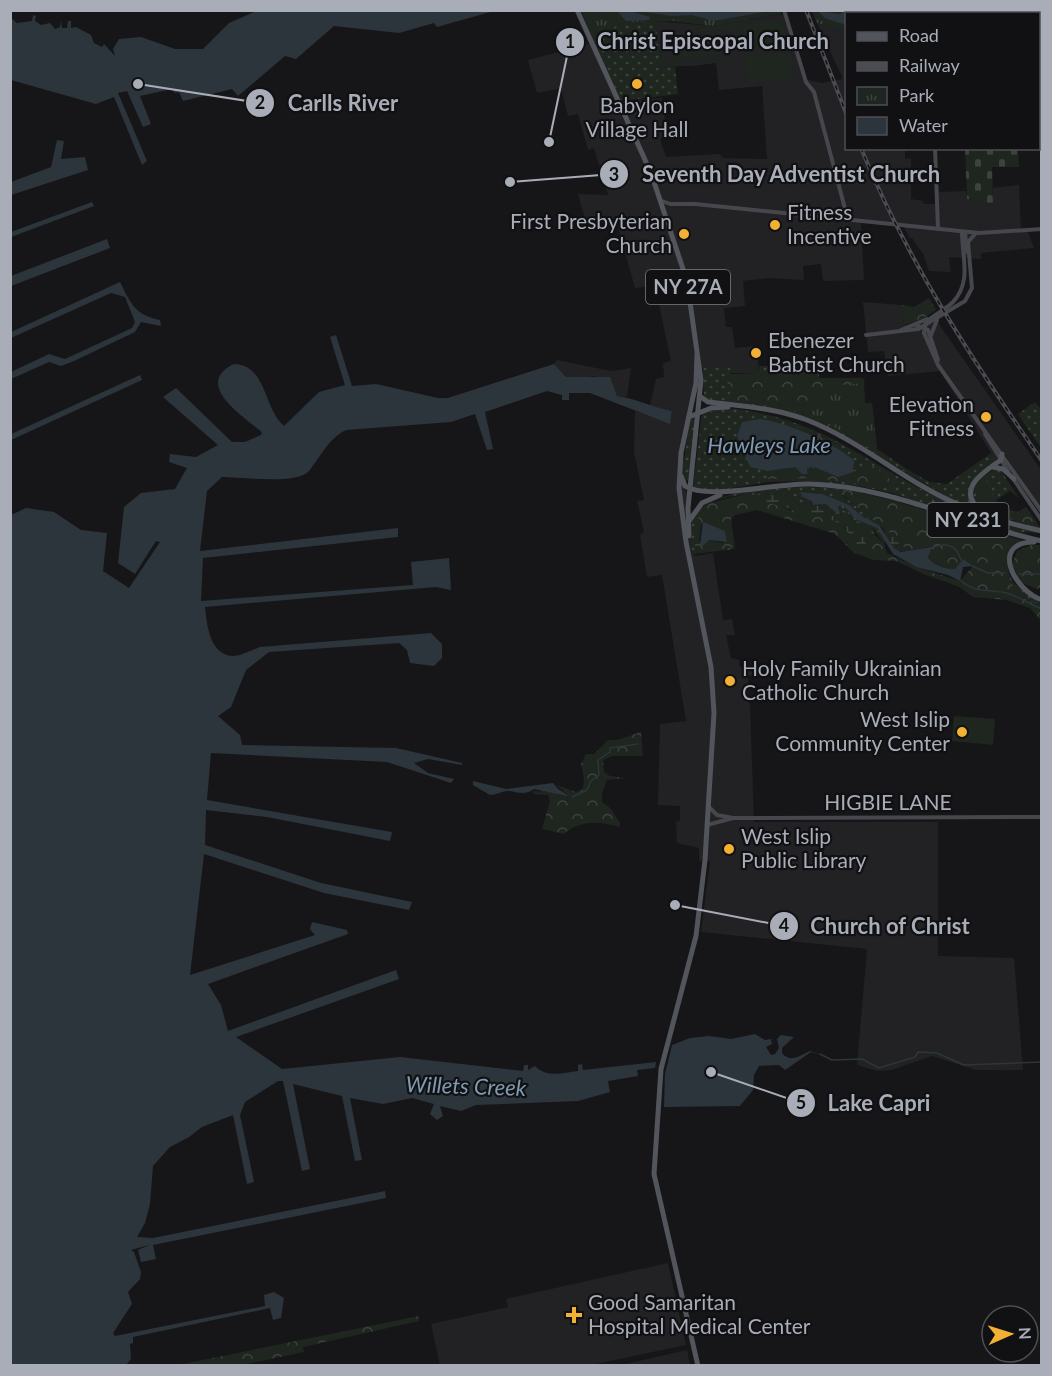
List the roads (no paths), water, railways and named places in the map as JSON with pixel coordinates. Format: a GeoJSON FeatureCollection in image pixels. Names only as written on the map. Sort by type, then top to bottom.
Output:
{"type":"FeatureCollection","features":[{"type":"Feature","properties":{"kind":"main road","name":"NY 27A"},"geometry":{"type":"LineString","coordinates":[[577,10],[662,201],[687,281],[701,396],[690,489],[688,525],[691,559]]}},
{"type":"Feature","properties":{"kind":"main road"},"geometry":{"type":"LineString","coordinates":[[784,10],[806,82],[814,92],[848,220]]}},
{"type":"Feature","properties":{"kind":"main road"},"geometry":{"type":"LineString","coordinates":[[935,150],[938,229]]}},
{"type":"Feature","properties":{"kind":"main road"},"geometry":{"type":"LineString","coordinates":[[662,201],[670,204],[695,204],[976,233],[996,234],[1041,229]]}},
{"type":"Feature","properties":{"kind":"main road"},"geometry":{"type":"LineString","coordinates":[[963,232],[970,264]]}},
{"type":"Feature","properties":{"kind":"main road"},"geometry":{"type":"LineString","coordinates":[[891,332],[916,325],[933,316],[957,297],[964,280],[963,232]]}},
{"type":"Feature","properties":{"kind":"main road"},"geometry":{"type":"LineString","coordinates":[[866,335],[912,331],[924,327],[963,303],[971,291],[968,242],[976,233]]}},
{"type":"Feature","properties":{"kind":"main road"},"geometry":{"type":"LineString","coordinates":[[924,327],[933,316]]}},
{"type":"Feature","properties":{"kind":"main road"},"geometry":{"type":"LineString","coordinates":[[929,339],[933,326],[940,316]]}},
{"type":"Feature","properties":{"kind":"main road"},"geometry":{"type":"LineString","coordinates":[[916,325],[924,327]]}},
{"type":"Feature","properties":{"kind":"main road"},"geometry":{"type":"LineString","coordinates":[[924,327],[944,371],[1041,512]]}},
{"type":"Feature","properties":{"kind":"main road"},"geometry":{"type":"LineString","coordinates":[[912,331],[929,339]]}},
{"type":"Feature","properties":{"kind":"main road","name":"NY 27A"},"geometry":{"type":"LineString","coordinates":[[697,354],[695,388],[679,466],[680,503],[714,689],[708,806],[696,936],[661,1069],[654,1174],[698,1365]]}},
{"type":"Feature","properties":{"kind":"main road"},"geometry":{"type":"LineString","coordinates":[[701,396],[710,402],[757,407],[800,418],[847,441]]}},
{"type":"Feature","properties":{"kind":"main road"},"geometry":{"type":"LineString","coordinates":[[689,417],[699,412],[724,407],[766,412],[799,421],[847,441]]}},
{"type":"Feature","properties":{"kind":"main road","name":"NY 231"},"geometry":{"type":"LineString","coordinates":[[847,441],[941,497],[990,517],[1041,531]]}},
{"type":"Feature","properties":{"kind":"main road"},"geometry":{"type":"LineString","coordinates":[[990,517],[976,507],[971,492],[975,479],[1001,457]]}},
{"type":"Feature","properties":{"kind":"main road"},"geometry":{"type":"LineString","coordinates":[[1001,457],[1041,520]]}},
{"type":"Feature","properties":{"kind":"main road"},"geometry":{"type":"LineString","coordinates":[[679,466],[684,485],[707,494],[754,487]]}},
{"type":"Feature","properties":{"kind":"main road"},"geometry":{"type":"LineString","coordinates":[[991,467],[1003,469],[1014,479]]}},
{"type":"Feature","properties":{"kind":"main road"},"geometry":{"type":"LineString","coordinates":[[681,478],[686,482],[691,479]]}},
{"type":"Feature","properties":{"kind":"main road","name":"NY 231"},"geometry":{"type":"LineString","coordinates":[[754,487],[804,483],[865,489],[903,498],[1041,542]]}},
{"type":"Feature","properties":{"kind":"main road"},"geometry":{"type":"LineString","coordinates":[[688,525],[694,511],[706,500],[754,487]]}},
{"type":"Feature","properties":{"kind":"main road"},"geometry":{"type":"LineString","coordinates":[[1041,542],[1019,545],[1011,554],[1009,563],[1018,585],[1030,595],[1041,600]]}},
{"type":"Feature","properties":{"kind":"main road","name":"HIGBIE LANE"},"geometry":{"type":"LineString","coordinates":[[708,806],[717,814],[733,818],[1041,817]]}},
{"type":"Feature","properties":{"kind":"main road"},"geometry":{"type":"LineString","coordinates":[[707,821],[717,814],[718,823]]}},
{"type":"Feature","properties":{"kind":"main road","name":"HIGBIE LANE"},"geometry":{"type":"LineString","coordinates":[[707,821],[718,823],[733,818]]}},
{"type":"Feature","properties":{"kind":"water"},"geometry":{"type":"Polygon","coordinates":[[[259,10],[494,11],[437,27],[434,23],[399,33],[334,26],[296,59],[285,56],[238,96],[232,89],[183,101],[179,92],[175,93],[172,89],[140,96],[151,124],[143,127],[127,91],[118,93],[147,161],[142,165],[114,97],[96,104],[11,80],[11,18],[17,23],[32,21],[33,15],[36,16],[35,21],[41,25],[50,23],[55,29],[60,27],[61,21],[62,28],[67,28],[68,21],[71,21],[71,28],[76,27],[91,35],[94,43],[102,47],[104,44],[115,56],[113,49],[119,39],[141,37],[175,49],[203,49],[229,23],[259,10]]]}},
{"type":"Feature","properties":{"kind":"water"},"geometry":{"type":"Polygon","coordinates":[[[617,11],[630,11],[650,17],[649,20],[626,21],[617,11]]]}},
{"type":"Feature","properties":{"kind":"water"},"geometry":{"type":"Polygon","coordinates":[[[638,11],[769,11],[713,21],[692,15],[672,16],[638,11]]]}},
{"type":"Feature","properties":{"kind":"water"},"geometry":{"type":"Polygon","coordinates":[[[818,11],[840,14],[844,11],[845,25],[825,18],[818,11]]]}},
{"type":"Feature","properties":{"kind":"water"},"geometry":{"type":"Polygon","coordinates":[[[57,140],[64,141],[61,159],[85,157],[88,170],[11,195],[11,182],[51,167],[57,140]]]}},
{"type":"Feature","properties":{"kind":"water"},"geometry":{"type":"Polygon","coordinates":[[[92,202],[94,206],[11,237],[11,232],[92,202]]]}},
{"type":"Feature","properties":{"kind":"water"},"geometry":{"type":"Polygon","coordinates":[[[107,239],[110,248],[11,286],[11,276],[107,239]]]}},
{"type":"Feature","properties":{"kind":"water"},"geometry":{"type":"Polygon","coordinates":[[[120,282],[127,297],[139,312],[160,320],[161,326],[141,322],[135,332],[74,361],[61,366],[49,362],[11,379],[11,372],[49,354],[65,359],[132,328],[135,322],[125,297],[111,293],[11,338],[11,332],[120,282]]]}},
{"type":"Feature","properties":{"kind":"water"},"geometry":{"type":"Polygon","coordinates":[[[336,335],[352,386],[376,384],[438,398],[448,398],[554,364],[566,377],[610,377],[617,396],[672,411],[670,424],[590,393],[569,393],[569,400],[562,400],[562,395],[547,391],[485,412],[493,449],[487,450],[475,414],[451,422],[346,430],[330,443],[309,471],[303,475],[281,479],[222,477],[207,491],[200,551],[398,528],[398,537],[203,558],[201,601],[413,585],[411,562],[449,558],[451,590],[436,587],[205,607],[208,630],[214,645],[225,654],[233,656],[260,647],[431,633],[442,644],[442,658],[434,666],[410,663],[407,650],[399,643],[269,652],[246,670],[231,707],[218,716],[240,735],[242,745],[396,748],[462,763],[462,765],[428,759],[414,763],[428,773],[454,779],[451,783],[387,762],[211,753],[207,800],[392,832],[390,841],[267,817],[206,810],[205,845],[321,883],[412,902],[409,910],[324,893],[204,854],[190,975],[315,935],[310,929],[312,922],[347,930],[348,934],[208,984],[221,1005],[228,1031],[396,970],[399,979],[236,1037],[282,1069],[400,1057],[523,1071],[524,1065],[528,1065],[528,1070],[535,1066],[544,1072],[555,1074],[578,1071],[578,1065],[582,1064],[583,1070],[656,1062],[655,1068],[637,1070],[638,1076],[608,1081],[610,1092],[578,1101],[476,1105],[461,1111],[440,1106],[443,1116],[437,1120],[430,1114],[434,1104],[412,1098],[383,1104],[350,1098],[362,1160],[355,1161],[342,1096],[293,1084],[310,1169],[302,1171],[283,1081],[278,1081],[245,1102],[240,1115],[254,1182],[247,1184],[233,1115],[202,1127],[170,1147],[153,1166],[150,1204],[145,1223],[137,1237],[153,1238],[385,1191],[386,1198],[153,1245],[156,1259],[141,1262],[138,1250],[149,1245],[131,1250],[134,1252],[141,1272],[140,1279],[128,1292],[132,1304],[113,1333],[115,1336],[265,1306],[264,1295],[274,1292],[284,1298],[281,1318],[273,1320],[270,1308],[133,1337],[133,1343],[130,1344],[131,1359],[126,1365],[11,1365],[11,515],[26,508],[54,512],[81,530],[107,533],[103,571],[129,588],[160,542],[156,541],[135,574],[118,563],[124,507],[141,493],[175,489],[187,468],[169,462],[170,454],[196,457],[218,445],[163,397],[176,388],[232,442],[245,442],[261,435],[262,432],[225,400],[218,381],[222,372],[234,364],[245,366],[253,372],[259,379],[277,418],[284,426],[319,392],[345,385],[330,337],[336,335]]]}},
{"type":"Feature","properties":{"kind":"water"},"geometry":{"type":"Polygon","coordinates":[[[140,375],[142,380],[11,440],[11,434],[140,375]]]}},
{"type":"Feature","properties":{"kind":"water","name":"Hawleys Lake"},"geometry":{"type":"Polygon","coordinates":[[[760,419],[796,429],[834,447],[854,460],[853,472],[838,477],[812,466],[806,470],[808,474],[802,474],[795,467],[767,471],[750,467],[737,436],[742,422],[760,419]]]}},
{"type":"Feature","properties":{"kind":"water"},"geometry":{"type":"Polygon","coordinates":[[[800,492],[823,494],[849,505],[862,516],[879,525],[894,548],[901,552],[932,547],[928,557],[939,566],[955,569],[963,559],[973,566],[963,567],[960,581],[948,575],[916,567],[893,554],[877,528],[855,519],[844,506],[838,506],[840,514],[838,514],[826,504],[813,505],[812,501],[802,497],[800,492]]]}},
{"type":"Feature","properties":{"kind":"water"},"geometry":{"type":"Polygon","coordinates":[[[703,522],[725,531],[727,542],[709,540],[703,546],[700,545],[703,522]]]}},
{"type":"Feature","properties":{"kind":"water"},"geometry":{"type":"Polygon","coordinates":[[[473,781],[506,789],[553,783],[571,797],[534,789],[525,793],[508,791],[490,795],[473,785],[473,781]]]}},
{"type":"Feature","properties":{"kind":"water"},"geometry":{"type":"Polygon","coordinates":[[[755,1034],[765,1040],[771,1039],[772,1044],[766,1047],[771,1055],[775,1054],[779,1048],[777,1039],[781,1035],[794,1037],[782,1048],[782,1053],[789,1058],[796,1058],[810,1051],[822,1055],[811,1052],[785,1070],[779,1065],[759,1066],[754,1075],[753,1090],[740,1106],[664,1107],[665,1074],[672,1045],[690,1038],[709,1036],[731,1039],[755,1034]]]}},
{"type":"Feature","properties":{"kind":"waterway"},"geometry":{"type":"LineString","coordinates":[[998,10],[1002,12]]}},
{"type":"Feature","properties":{"kind":"waterway"},"geometry":{"type":"LineString","coordinates":[[1020,12],[1023,10]]}},
{"type":"Feature","properties":{"kind":"waterway"},"geometry":{"type":"LineString","coordinates":[[931,548],[941,545],[950,546],[961,560]]}},
{"type":"Feature","properties":{"kind":"waterway"},"geometry":{"type":"LineString","coordinates":[[972,566],[988,573],[1005,573]]}},
{"type":"Feature","properties":{"kind":"waterway"},"geometry":{"type":"LineString","coordinates":[[1019,574],[1042,574]]}},
{"type":"Feature","properties":{"kind":"waterway"},"geometry":{"type":"LineString","coordinates":[[960,580],[979,590],[1010,594],[1042,609]]}},
{"type":"Feature","properties":{"kind":"waterway"},"geometry":{"type":"LineString","coordinates":[[572,797],[587,790],[591,781],[599,775],[598,760],[610,752],[610,748],[638,744]]}},
{"type":"Feature","properties":{"kind":"waterway","name":"Willets Creek"},"geometry":{"type":"LineString","coordinates":[[820,1054],[832,1060],[862,1059],[879,1068],[915,1057],[918,1052],[937,1053],[964,1065],[1042,1062]]}},
{"type":"Feature","properties":{"kind":"railway"},"geometry":{"type":"LineString","coordinates":[[806,10],[845,110]]}},
{"type":"Feature","properties":{"kind":"railway"},"geometry":{"type":"LineString","coordinates":[[862,150],[879,190],[920,270],[991,386],[1042,461]]}},
{"type":"Feature","properties":{"kind":"place","name":"Carlls River"},"geometry":{"type":"Point","coordinates":[138,84]}},
{"type":"Feature","properties":{"kind":"place","name":"Babylon Village Hall"},"geometry":{"type":"Point","coordinates":[637,84]}},
{"type":"Feature","properties":{"kind":"place","name":"Christ Episcopal Church"},"geometry":{"type":"Point","coordinates":[549,142]}},
{"type":"Feature","properties":{"kind":"place","name":"Seventh Day Adventist Church"},"geometry":{"type":"Point","coordinates":[510,182]}},
{"type":"Feature","properties":{"kind":"place","name":"Fitness Incentive"},"geometry":{"type":"Point","coordinates":[775,225]}},
{"type":"Feature","properties":{"kind":"place","name":"First Presbyterian Church"},"geometry":{"type":"Point","coordinates":[684,234]}},
{"type":"Feature","properties":{"kind":"place","name":"Ebenezer Babtist Church"},"geometry":{"type":"Point","coordinates":[756,353]}},
{"type":"Feature","properties":{"kind":"place","name":"Elevation Fitness"},"geometry":{"type":"Point","coordinates":[986,417]}},
{"type":"Feature","properties":{"kind":"place","name":"Holy Family Ukrainian Catholic Church"},"geometry":{"type":"Point","coordinates":[730,681]}},
{"type":"Feature","properties":{"kind":"place","name":"West Islip Community Center"},"geometry":{"type":"Point","coordinates":[962,732]}},
{"type":"Feature","properties":{"kind":"place","name":"West Islip Public Library"},"geometry":{"type":"Point","coordinates":[729,849]}},
{"type":"Feature","properties":{"kind":"place","name":"Church of Christ"},"geometry":{"type":"Point","coordinates":[675,905]}},
{"type":"Feature","properties":{"kind":"place","name":"Lake Capri"},"geometry":{"type":"Point","coordinates":[711,1072]}},
{"type":"Feature","properties":{"kind":"place","name":"Good Samaritan Hospital Medical Center"},"geometry":{"type":"Point","coordinates":[574,1315]}}]}
